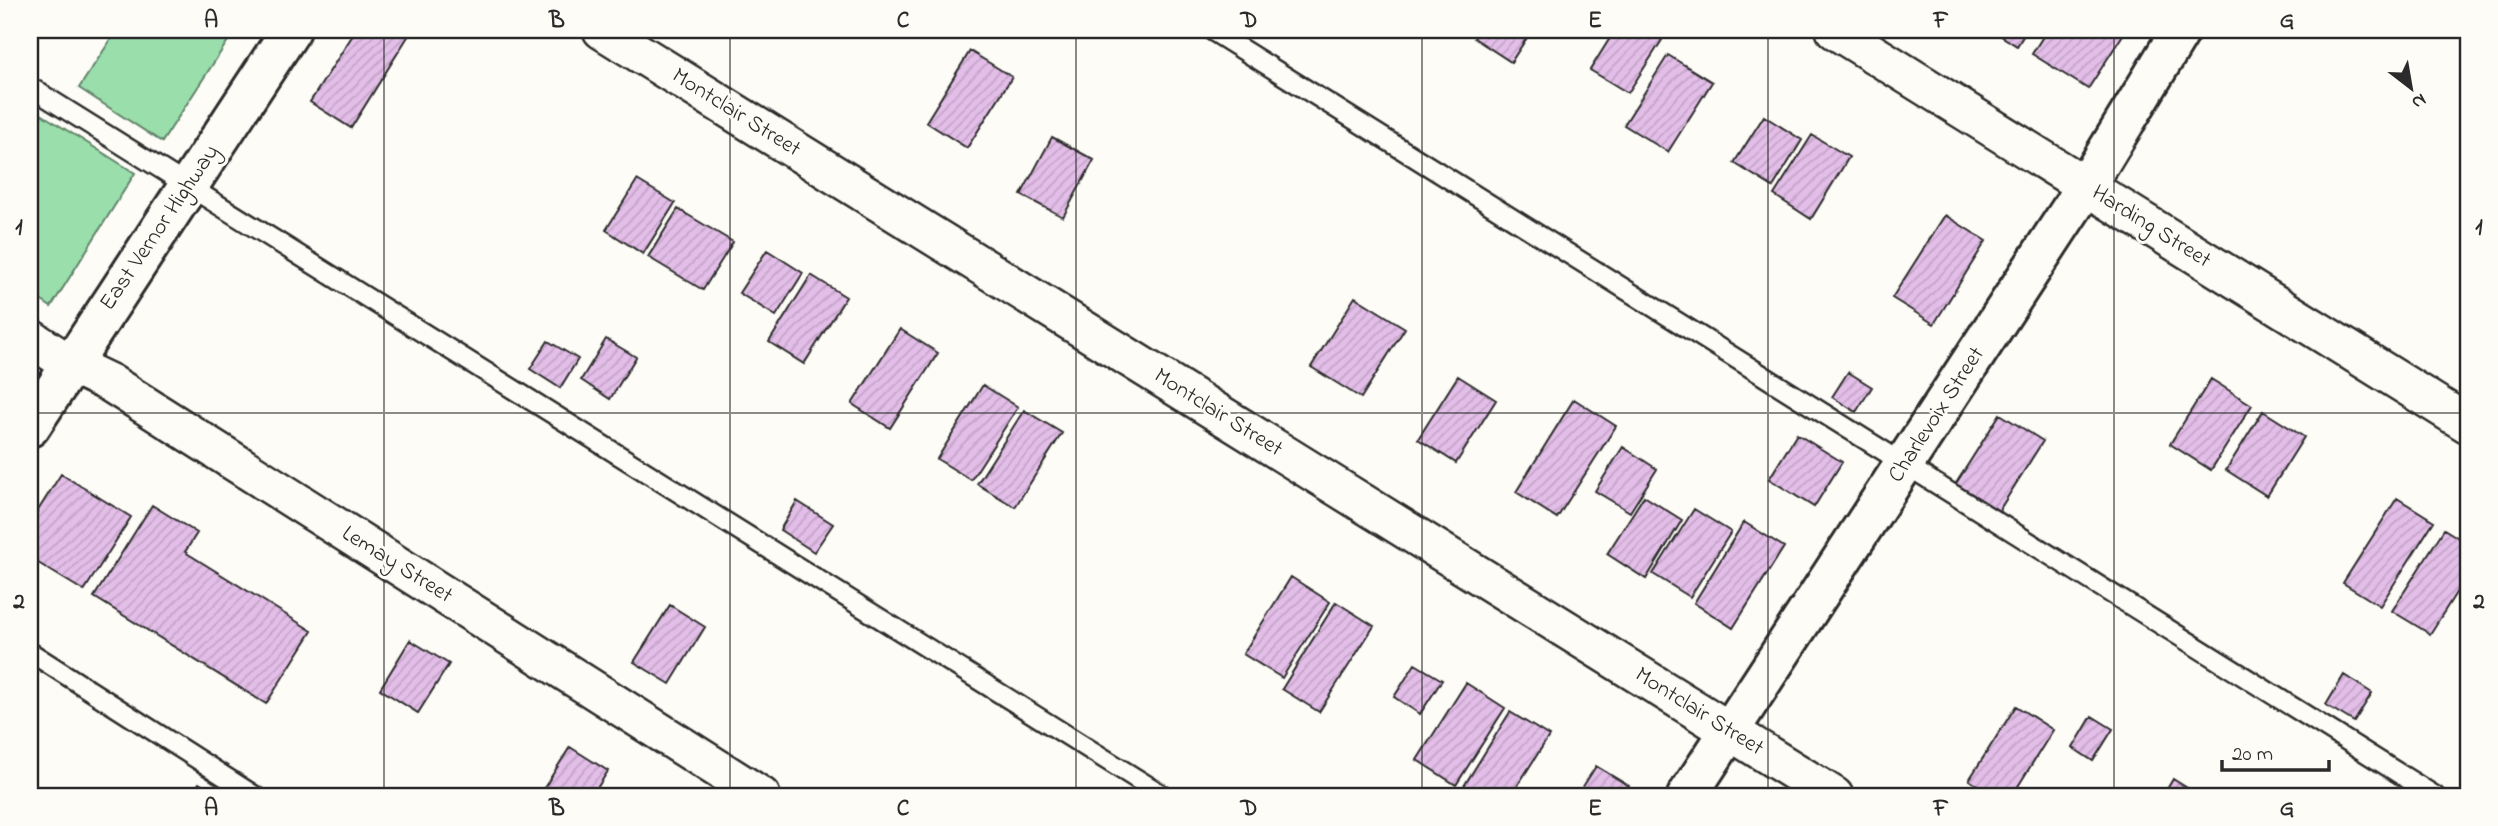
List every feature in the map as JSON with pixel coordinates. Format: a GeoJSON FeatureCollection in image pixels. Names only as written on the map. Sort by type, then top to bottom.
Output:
{"type":"FeatureCollection","features":[{"type":"Feature","properties":{"kind":"street","name":"East Vernor Highway"},"geometry":{"type":"LineString","coordinates":[[30,427],[291,30]]}},
{"type":"Feature","properties":{"kind":"street","name":"Montclair Street"},"geometry":{"type":"LineString","coordinates":[[602,30],[1834,796]]}},
{"type":"Feature","properties":{"kind":"street","name":"Harding Street"},"geometry":{"type":"LineString","coordinates":[[1835,30],[2468,424]]}},
{"type":"Feature","properties":{"kind":"street","name":"Charlevoix Street"},"geometry":{"type":"LineString","coordinates":[[1688,796],[2086,186],[2181,30]]}},
{"type":"Feature","properties":{"kind":"street","name":"Lemay Street"},"geometry":{"type":"LineString","coordinates":[[30,338],[70,364],[110,383],[761,796]]}},
{"type":"Feature","properties":{"kind":"lane"},"geometry":{"type":"LineString","coordinates":[[1211,30],[2435,796]]}},
{"type":"Feature","properties":{"kind":"lane"},"geometry":{"type":"LineString","coordinates":[[30,87],[1164,796]]}},
{"type":"Feature","properties":{"kind":"lane"},"geometry":{"type":"LineString","coordinates":[[30,652],[256,796]]}},
{"type":"Feature","properties":{"kind":"green space"},"geometry":{"type":"Polygon","coordinates":[[[117,30],[235,30],[162,142],[79,88],[117,30]]]}},
{"type":"Feature","properties":{"kind":"green space"},"geometry":{"type":"Polygon","coordinates":[[[30,107],[135,173],[51,307],[30,293],[30,107]]]}},
{"type":"Feature","properties":{"kind":"building"},"geometry":{"type":"Polygon","coordinates":[[[356,30],[412,30],[351,128],[310,102],[356,30]]]}},
{"type":"Feature","properties":{"kind":"building"},"geometry":{"type":"Polygon","coordinates":[[[1479,30],[1532,30],[1511,62],[1474,38],[1479,30]]]}},
{"type":"Feature","properties":{"kind":"building"},"geometry":{"type":"Polygon","coordinates":[[[1615,30],[1646,30],[1662,40],[1628,93],[1590,70],[1615,30]]]}},
{"type":"Feature","properties":{"kind":"building"},"geometry":{"type":"Polygon","coordinates":[[[1992,30],[2027,30],[2017,46],[1992,30]]]}},
{"type":"Feature","properties":{"kind":"building"},"geometry":{"type":"Polygon","coordinates":[[[2047,30],[2126,30],[2088,89],[2032,54],[2047,30]]]}},
{"type":"Feature","properties":{"kind":"building"},"geometry":{"type":"Polygon","coordinates":[[[970,51],[1012,77],[967,148],[926,122],[970,51]]]}},
{"type":"Feature","properties":{"kind":"building"},"geometry":{"type":"Polygon","coordinates":[[[1668,55],[1712,82],[1668,152],[1624,125],[1668,55]]]}},
{"type":"Feature","properties":{"kind":"building"},"geometry":{"type":"Polygon","coordinates":[[[1764,116],[1802,140],[1773,187],[1734,163],[1764,116]]]}},
{"type":"Feature","properties":{"kind":"building"},"geometry":{"type":"Polygon","coordinates":[[[1812,135],[1849,157],[1811,219],[1774,195],[1812,135]]]}},
{"type":"Feature","properties":{"kind":"building"},"geometry":{"type":"Polygon","coordinates":[[[1052,137],[1094,160],[1063,217],[1021,195],[1052,137]]]}},
{"type":"Feature","properties":{"kind":"building"},"geometry":{"type":"Polygon","coordinates":[[[637,180],[675,203],[643,254],[606,230],[637,180]]]}},
{"type":"Feature","properties":{"kind":"building"},"geometry":{"type":"Polygon","coordinates":[[[678,209],[733,242],[703,290],[648,257],[678,209]]]}},
{"type":"Feature","properties":{"kind":"building"},"geometry":{"type":"Polygon","coordinates":[[[1945,215],[1986,241],[1934,324],[1892,298],[1945,215]]]}},
{"type":"Feature","properties":{"kind":"building"},"geometry":{"type":"Polygon","coordinates":[[[767,250],[803,273],[776,316],[739,293],[767,250]]]}},
{"type":"Feature","properties":{"kind":"building"},"geometry":{"type":"Polygon","coordinates":[[[811,275],[846,297],[804,364],[769,342],[811,275]]]}},
{"type":"Feature","properties":{"kind":"building"},"geometry":{"type":"Polygon","coordinates":[[[1355,297],[1405,328],[1361,398],[1311,367],[1355,297]]]}},
{"type":"Feature","properties":{"kind":"building"},"geometry":{"type":"Polygon","coordinates":[[[900,329],[938,353],[890,428],[852,404],[900,329]]]}},
{"type":"Feature","properties":{"kind":"building"},"geometry":{"type":"Polygon","coordinates":[[[606,339],[636,357],[610,399],[581,380],[606,339]]]}},
{"type":"Feature","properties":{"kind":"building"},"geometry":{"type":"Polygon","coordinates":[[[548,341],[578,359],[560,388],[530,369],[548,341]]]}},
{"type":"Feature","properties":{"kind":"building"},"geometry":{"type":"Polygon","coordinates":[[[1848,372],[1872,387],[1856,412],[1832,397],[1848,372]]]}},
{"type":"Feature","properties":{"kind":"building"},"geometry":{"type":"Polygon","coordinates":[[[1458,376],[1496,400],[1456,463],[1418,439],[1458,376]]]}},
{"type":"Feature","properties":{"kind":"building"},"geometry":{"type":"Polygon","coordinates":[[[2211,379],[2252,405],[2211,470],[2170,444],[2211,379]]]}},
{"type":"Feature","properties":{"kind":"building"},"geometry":{"type":"Polygon","coordinates":[[[983,385],[1018,407],[971,480],[937,459],[983,385]]]}},
{"type":"Feature","properties":{"kind":"building"},"geometry":{"type":"Polygon","coordinates":[[[1574,399],[1616,426],[1557,518],[1516,492],[1574,399]]]}},
{"type":"Feature","properties":{"kind":"building"},"geometry":{"type":"Polygon","coordinates":[[[1024,410],[1062,433],[1015,507],[977,484],[1024,410]]]}},
{"type":"Feature","properties":{"kind":"building"},"geometry":{"type":"Polygon","coordinates":[[[2263,411],[2304,437],[2267,496],[2226,470],[2263,411]]]}},
{"type":"Feature","properties":{"kind":"building"},"geometry":{"type":"Polygon","coordinates":[[[2000,414],[2043,441],[1998,512],[1955,485],[2000,414]]]}},
{"type":"Feature","properties":{"kind":"building"},"geometry":{"type":"Polygon","coordinates":[[[1797,434],[1842,462],[1814,507],[1769,479],[1797,434]]]}},
{"type":"Feature","properties":{"kind":"building"},"geometry":{"type":"Polygon","coordinates":[[[1623,447],[1657,469],[1630,512],[1595,491],[1623,447]]]}},
{"type":"Feature","properties":{"kind":"building"},"geometry":{"type":"Polygon","coordinates":[[[61,474],[131,517],[84,591],[30,558],[30,523],[61,474]]]}},
{"type":"Feature","properties":{"kind":"building"},"geometry":{"type":"Polygon","coordinates":[[[1644,496],[1682,520],[1646,579],[1607,554],[1644,496]]]}},
{"type":"Feature","properties":{"kind":"building"},"geometry":{"type":"Polygon","coordinates":[[[2397,498],[2434,521],[2380,606],[2343,583],[2397,498]]]}},
{"type":"Feature","properties":{"kind":"building"},"geometry":{"type":"Polygon","coordinates":[[[797,501],[833,524],[814,552],[780,530],[797,501]]]}},
{"type":"Feature","properties":{"kind":"building"},"geometry":{"type":"Polygon","coordinates":[[[152,505],[197,533],[185,552],[312,631],[266,704],[94,597],[152,505]]]}},
{"type":"Feature","properties":{"kind":"building"},"geometry":{"type":"Polygon","coordinates":[[[1694,509],[1731,532],[1690,597],[1653,574],[1694,509]]]}},
{"type":"Feature","properties":{"kind":"building"},"geometry":{"type":"Polygon","coordinates":[[[1744,522],[1784,547],[1733,628],[1694,603],[1744,522]]]}},
{"type":"Feature","properties":{"kind":"building"},"geometry":{"type":"Polygon","coordinates":[[[2444,529],[2468,544],[2468,574],[2430,634],[2392,611],[2444,529]]]}},
{"type":"Feature","properties":{"kind":"building"},"geometry":{"type":"Polygon","coordinates":[[[1291,577],[1330,602],[1282,678],[1243,654],[1291,577]]]}},
{"type":"Feature","properties":{"kind":"building"},"geometry":{"type":"Polygon","coordinates":[[[1336,602],[1374,626],[1319,712],[1282,689],[1336,602]]]}},
{"type":"Feature","properties":{"kind":"building"},"geometry":{"type":"Polygon","coordinates":[[[670,605],[705,627],[670,684],[634,662],[670,605]]]}},
{"type":"Feature","properties":{"kind":"building"},"geometry":{"type":"Polygon","coordinates":[[[410,640],[449,664],[418,713],[380,689],[410,640]]]}},
{"type":"Feature","properties":{"kind":"building"},"geometry":{"type":"Polygon","coordinates":[[[1415,664],[1442,680],[1420,714],[1394,697],[1415,664]]]}},
{"type":"Feature","properties":{"kind":"building"},"geometry":{"type":"Polygon","coordinates":[[[2344,675],[2372,693],[2354,722],[2326,705],[2344,675]]]}},
{"type":"Feature","properties":{"kind":"building"},"geometry":{"type":"Polygon","coordinates":[[[1466,683],[1505,708],[1456,785],[1417,760],[1466,683]]]}},
{"type":"Feature","properties":{"kind":"building"},"geometry":{"type":"Polygon","coordinates":[[[2016,706],[2053,730],[2012,796],[1995,796],[1969,780],[2016,706]]]}},
{"type":"Feature","properties":{"kind":"building"},"geometry":{"type":"Polygon","coordinates":[[[1510,712],[1549,736],[1511,796],[1481,796],[1464,786],[1510,712]]]}},
{"type":"Feature","properties":{"kind":"building"},"geometry":{"type":"Polygon","coordinates":[[[2092,716],[2113,729],[2093,761],[2073,748],[2092,716]]]}},
{"type":"Feature","properties":{"kind":"building"},"geometry":{"type":"Polygon","coordinates":[[[570,747],[608,771],[592,796],[539,796],[570,747]]]}},
{"type":"Feature","properties":{"kind":"building"},"geometry":{"type":"Polygon","coordinates":[[[1596,766],[1629,786],[1622,796],[1577,796],[1596,766]]]}},
{"type":"Feature","properties":{"kind":"building"},"geometry":{"type":"Polygon","coordinates":[[[2173,779],[2200,796],[2163,796],[2173,779]]]}},
{"type":"Feature","properties":{"kind":"building"},"geometry":{"type":"Polygon","coordinates":[[[199,783],[220,796],[190,796],[199,783]]]}}]}
